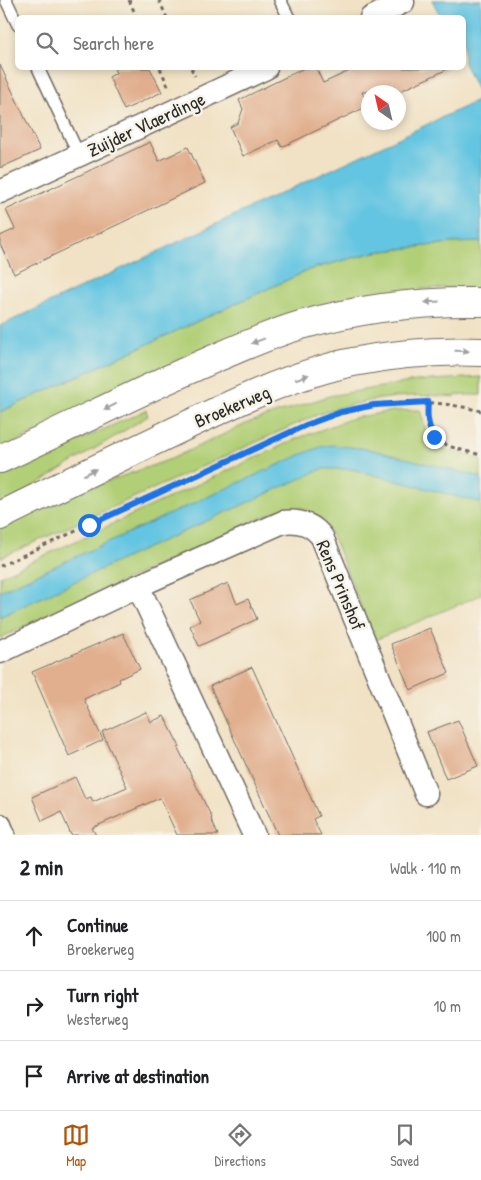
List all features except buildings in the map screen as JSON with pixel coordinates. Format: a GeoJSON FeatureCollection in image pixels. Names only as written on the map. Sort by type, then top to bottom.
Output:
{"type":"FeatureCollection","features":[{"type":"Feature","properties":{"kind":"street"},"geometry":{"type":"LineString","coordinates":[[377,15],[403,2]]}},
{"type":"Feature","properties":{"kind":"street","name":"Zuijder Vlaerdinge"},"geometry":{"type":"LineString","coordinates":[[0,192],[262,70]]}},
{"type":"Feature","properties":{"kind":"street"},"geometry":{"type":"LineString","coordinates":[[0,459],[178,374],[242,347],[301,326],[359,311],[408,303],[481,302]]}},
{"type":"Feature","properties":{"kind":"street","name":"Broekerweg"},"geometry":{"type":"LineString","coordinates":[[0,516],[224,408],[305,376],[352,362],[392,356],[457,350],[481,352]]}},
{"type":"Feature","properties":{"kind":"street","name":"Rens Prinshof"},"geometry":{"type":"LineString","coordinates":[[0,652],[138,586],[283,522],[293,520],[309,524],[322,537],[426,794]]}},
{"type":"Feature","properties":{"kind":"street"},"geometry":{"type":"LineString","coordinates":[[138,586],[254,835]]}},
{"type":"Feature","properties":{"kind":"street"},"geometry":{"type":"LineString","coordinates":[[0,826],[4,835]]}},
{"type":"Feature","properties":{"kind":"lane"},"geometry":{"type":"LineString","coordinates":[[6,0],[15,19]]}},
{"type":"Feature","properties":{"kind":"lane"},"geometry":{"type":"LineString","coordinates":[[280,0],[288,15]]}},
{"type":"Feature","properties":{"kind":"lane","name":"Zuijder Vlaerdinge"},"geometry":{"type":"LineString","coordinates":[[39,70],[79,155]]}},
{"type":"Feature","properties":{"kind":"path"},"geometry":{"type":"LineString","coordinates":[[129,0],[136,15]]}},
{"type":"Feature","properties":{"kind":"path"},"geometry":{"type":"LineString","coordinates":[[159,0],[166,15]]}},
{"type":"Feature","properties":{"kind":"path"},"geometry":{"type":"LineString","coordinates":[[0,566],[306,425],[341,412],[374,405],[428,402],[481,411]]}},
{"type":"Feature","properties":{"kind":"path"},"geometry":{"type":"LineString","coordinates":[[428,402],[427,416],[429,428],[434,437],[451,447],[481,455]]}},
{"type":"Feature","properties":{"kind":"green space"},"geometry":{"type":"Polygon","coordinates":[[[481,242],[481,289],[425,289],[369,296],[333,303],[0,449],[0,412],[311,269],[375,252],[451,243],[481,242]]]}},
{"type":"Feature","properties":{"kind":"green space"},"geometry":{"type":"Polygon","coordinates":[[[481,377],[481,395],[456,395],[455,397],[419,396],[383,399],[331,410],[314,416],[0,558],[0,528],[69,495],[171,459],[250,422],[329,396],[416,381],[481,377]]]}},
{"type":"Feature","properties":{"kind":"green space"},"geometry":{"type":"Polygon","coordinates":[[[146,410],[148,416],[0,507],[0,477],[146,410]]]}},
{"type":"Feature","properties":{"kind":"green space"},"geometry":{"type":"Polygon","coordinates":[[[420,410],[428,438],[433,446],[481,459],[481,595],[375,640],[332,535],[318,516],[302,508],[274,512],[0,638],[0,576],[296,439],[353,418],[393,411],[420,410]]]}},
{"type":"Feature","properties":{"kind":"water"},"geometry":{"type":"Polygon","coordinates":[[[432,0],[481,0],[481,99],[466,67],[466,15],[440,15],[432,0]]]}},
{"type":"Feature","properties":{"kind":"water"},"geometry":{"type":"Polygon","coordinates":[[[481,99],[481,242],[451,243],[375,252],[311,269],[0,412],[0,326],[481,99]]]}},
{"type":"Feature","properties":{"kind":"water"},"geometry":{"type":"Polygon","coordinates":[[[332,445],[369,449],[481,477],[481,503],[351,469],[322,469],[0,617],[0,591],[300,455],[320,447],[332,445]]]}},
{"type":"Feature","properties":{"kind":"route"},"geometry":{"type":"LineString","coordinates":[[89,525],[306,425],[341,412],[374,405],[428,402],[427,416],[429,428],[434,437]]}}]}
